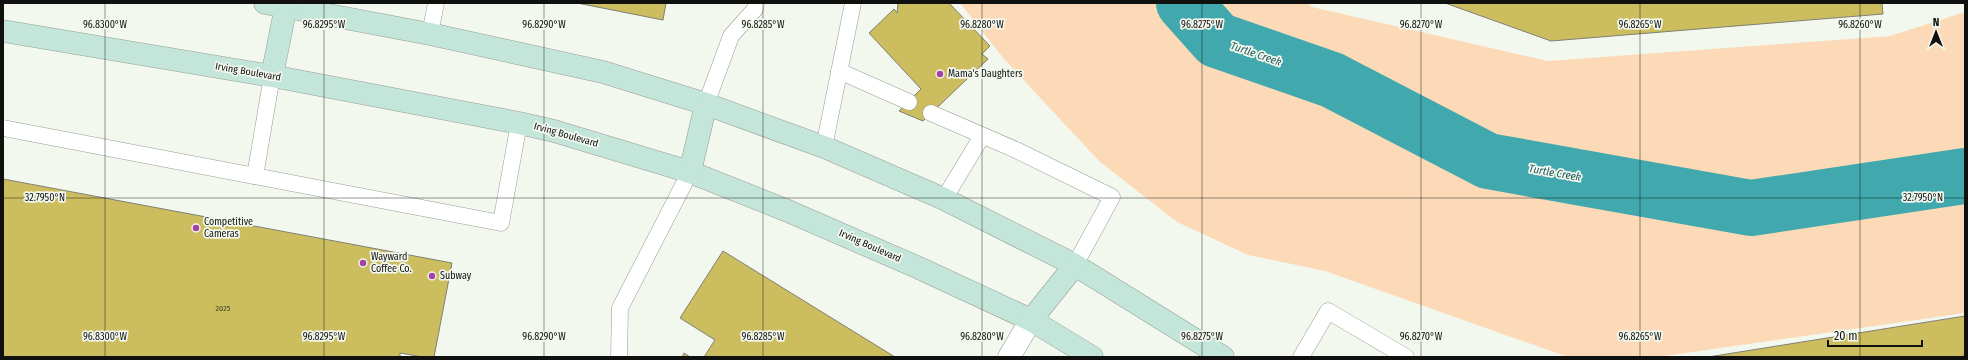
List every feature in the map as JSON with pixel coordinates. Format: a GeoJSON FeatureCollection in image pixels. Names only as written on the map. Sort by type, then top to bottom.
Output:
{"type":"FeatureCollection","features":[{"type":"Feature","properties":{"kind":"main road"},"geometry":{"type":"LineString","coordinates":[[265,3],[430,34],[603,72],[706,104],[824,146],[944,199],[1075,265],[1223,357]]}},
{"type":"Feature","properties":{"kind":"main road"},"geometry":{"type":"LineString","coordinates":[[272,76],[286,6]]}},
{"type":"Feature","properties":{"kind":"main road","name":"Irving Boulevard"},"geometry":{"type":"LineString","coordinates":[[3,31],[272,76],[554,131],[690,172],[796,214],[919,268],[1031,320],[1092,357]]}},
{"type":"Feature","properties":{"kind":"main road"},"geometry":{"type":"LineString","coordinates":[[690,172],[706,104]]}},
{"type":"Feature","properties":{"kind":"main road"},"geometry":{"type":"LineString","coordinates":[[1031,320],[1075,265]]}},
{"type":"Feature","properties":{"kind":"street"},"geometry":{"type":"LineString","coordinates":[[1008,357],[1031,320]]}},
{"type":"Feature","properties":{"kind":"lane"},"geometry":{"type":"LineString","coordinates":[[430,34],[436,3]]}},
{"type":"Feature","properties":{"kind":"lane"},"geometry":{"type":"LineString","coordinates":[[706,104],[731,36],[755,9],[756,3]]}},
{"type":"Feature","properties":{"kind":"lane"},"geometry":{"type":"LineString","coordinates":[[824,146],[853,3]]}},
{"type":"Feature","properties":{"kind":"lane"},"geometry":{"type":"LineString","coordinates":[[839,71],[909,102]]}},
{"type":"Feature","properties":{"kind":"lane"},"geometry":{"type":"LineString","coordinates":[[255,176],[272,76]]}},
{"type":"Feature","properties":{"kind":"lane"},"geometry":{"type":"LineString","coordinates":[[931,113],[1016,150],[1112,198],[1075,265]]}},
{"type":"Feature","properties":{"kind":"lane"},"geometry":{"type":"LineString","coordinates":[[3,128],[501,223],[519,123]]}},
{"type":"Feature","properties":{"kind":"lane"},"geometry":{"type":"LineString","coordinates":[[944,199],[982,136]]}},
{"type":"Feature","properties":{"kind":"lane"},"geometry":{"type":"LineString","coordinates":[[619,357],[620,308],[690,172]]}},
{"type":"Feature","properties":{"kind":"lane"},"geometry":{"type":"LineString","coordinates":[[1301,357],[1328,311],[1406,357]]}},
{"type":"Feature","properties":{"kind":"shaded area"},"geometry":{"type":"Polygon","coordinates":[[[960,3],[1307,3],[1312,7],[1548,61],[1890,36],[1965,12],[1965,313],[1658,357],[1568,357],[1325,271],[1248,255],[1177,222],[1100,162],[1004,59],[960,3]]]}},
{"type":"Feature","properties":{"kind":"building"},"geometry":{"type":"Polygon","coordinates":[[[577,3],[666,3],[663,20],[577,3]]]}},
{"type":"Feature","properties":{"kind":"building","name":"Mama's Daughters"},"geometry":{"type":"Polygon","coordinates":[[[898,3],[949,3],[990,46],[982,54],[988,59],[923,121],[899,111],[921,89],[869,33],[894,9],[897,13],[898,3]]]}},
{"type":"Feature","properties":{"kind":"building"},"geometry":{"type":"Polygon","coordinates":[[[1445,3],[1882,3],[1883,14],[1551,41],[1445,3]]]}},
{"type":"Feature","properties":{"kind":"building"},"geometry":{"type":"Polygon","coordinates":[[[3,179],[452,263],[434,357],[423,357],[400,353],[400,357],[3,357],[3,179]]]}},
{"type":"Feature","properties":{"kind":"building"},"geometry":{"type":"Polygon","coordinates":[[[723,251],[895,357],[704,357],[715,340],[680,318],[723,251]]]}},
{"type":"Feature","properties":{"kind":"building"},"geometry":{"type":"Polygon","coordinates":[[[1965,316],[1965,354],[1961,357],[1708,357],[1965,316]]]}},
{"type":"Feature","properties":{"kind":"building"},"geometry":{"type":"Polygon","coordinates":[[[684,353],[690,357],[682,357],[684,353]]]}},
{"type":"Feature","properties":{"kind":"waterway","name":"Turtle Creek"},"geometry":{"type":"LineString","coordinates":[[1184,3],[1217,40],[1332,80],[1488,161],[1751,208],[1965,176]]}},
{"type":"Feature","properties":{"kind":"place","name":"Mama's Daughters"},"geometry":{"type":"Point","coordinates":[940,74]}},
{"type":"Feature","properties":{"kind":"place","name":"Competitive Cameras"},"geometry":{"type":"Point","coordinates":[196,228]}},
{"type":"Feature","properties":{"kind":"place","name":"Wayward Coffee Co."},"geometry":{"type":"Point","coordinates":[363,263]}},
{"type":"Feature","properties":{"kind":"place","name":"Subway"},"geometry":{"type":"Point","coordinates":[432,276]}}]}
